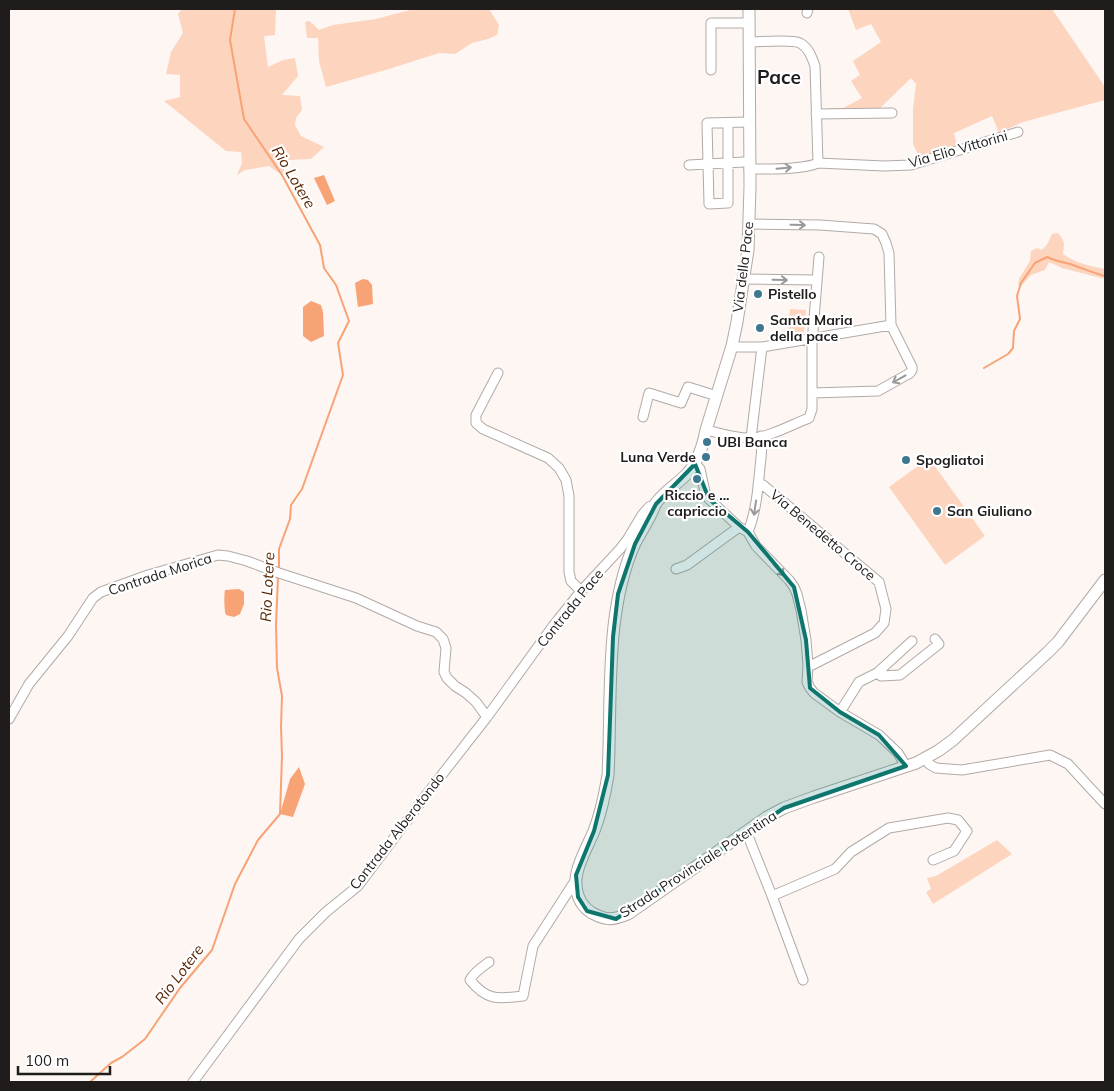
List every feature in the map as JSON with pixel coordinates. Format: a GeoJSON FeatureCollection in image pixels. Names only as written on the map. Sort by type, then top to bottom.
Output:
{"type":"FeatureCollection","features":[{"type":"Feature","properties":{"kind":"main road","name":"Via della Pace"},"geometry":{"type":"LineString","coordinates":[[656,504],[695,464],[732,346],[737,322],[744,279],[749,224],[747,166],[749,9]]}},
{"type":"Feature","properties":{"kind":"main road"},"geometry":{"type":"LineString","coordinates":[[575,881],[605,798],[608,775],[613,637],[618,594],[635,544],[656,504]]}},
{"type":"Feature","properties":{"kind":"main road","name":"Strada Provinciale Potentina"},"geometry":{"type":"LineString","coordinates":[[575,881],[578,897],[587,910],[604,918],[616,919],[628,914],[746,831],[784,808],[906,766],[938,752],[1048,653],[1105,580]]}},
{"type":"Feature","properties":{"kind":"street"},"geometry":{"type":"LineString","coordinates":[[711,70],[711,23],[749,23]]}},
{"type":"Feature","properties":{"kind":"street"},"geometry":{"type":"LineString","coordinates":[[749,42],[800,43],[810,54],[816,66],[818,163]]}},
{"type":"Feature","properties":{"kind":"street"},"geometry":{"type":"LineString","coordinates":[[816,114],[892,113]]}},
{"type":"Feature","properties":{"kind":"street"},"geometry":{"type":"LineString","coordinates":[[728,123],[728,203],[709,204],[707,123],[749,122]]}},
{"type":"Feature","properties":{"kind":"street","name":"Via Elio Vittorini"},"geometry":{"type":"LineString","coordinates":[[689,165],[728,163],[769,170],[818,163],[884,166],[912,164],[1018,132]]}},
{"type":"Feature","properties":{"kind":"street"},"geometry":{"type":"LineString","coordinates":[[749,224],[820,225],[874,229],[882,234],[886,243],[889,253],[891,325],[912,370],[910,373],[878,391],[812,393]]}},
{"type":"Feature","properties":{"kind":"street"},"geometry":{"type":"LineString","coordinates":[[706,430],[732,436],[756,437],[809,418],[812,409],[813,339],[819,257]]}},
{"type":"Feature","properties":{"kind":"street"},"geometry":{"type":"LineString","coordinates":[[744,279],[816,280]]}},
{"type":"Feature","properties":{"kind":"street"},"geometry":{"type":"LineString","coordinates":[[732,346],[762,347],[891,325]]}},
{"type":"Feature","properties":{"kind":"street"},"geometry":{"type":"LineString","coordinates":[[748,532],[753,519],[762,444],[756,437],[762,347]]}},
{"type":"Feature","properties":{"kind":"street"},"geometry":{"type":"LineString","coordinates":[[498,373],[476,415],[476,423],[483,429],[548,458],[560,468],[566,480],[569,496],[569,572],[571,581],[580,592]]}},
{"type":"Feature","properties":{"kind":"street"},"geometry":{"type":"LineString","coordinates":[[643,416],[649,393],[681,403],[688,387],[717,396]]}},
{"type":"Feature","properties":{"kind":"street"},"geometry":{"type":"LineString","coordinates":[[695,464],[700,469],[707,496],[739,527],[748,532],[756,546],[789,580],[797,594],[805,630],[808,665],[807,682],[810,688],[840,712],[880,735],[898,753],[906,766]]}},
{"type":"Feature","properties":{"kind":"street","name":"Via Benedetto Croce"},"geometry":{"type":"LineString","coordinates":[[758,484],[763,485],[879,582],[886,609],[884,623],[876,633],[812,665],[808,665]]}},
{"type":"Feature","properties":{"kind":"street","name":"Contrada Pace"},"geometry":{"type":"LineString","coordinates":[[487,717],[553,626],[580,592],[620,549],[642,515],[649,507],[656,504]]}},
{"type":"Feature","properties":{"kind":"street"},"geometry":{"type":"LineString","coordinates":[[676,569],[687,565],[739,527]]}},
{"type":"Feature","properties":{"kind":"street","name":"Contrada Morica"},"geometry":{"type":"LineString","coordinates":[[9,719],[28,684],[68,636],[93,598],[102,592],[148,575],[218,555],[247,561],[278,574],[356,598],[417,626],[436,632],[443,639],[446,648],[444,672],[447,678],[476,702],[487,717]]}},
{"type":"Feature","properties":{"kind":"street"},"geometry":{"type":"LineString","coordinates":[[877,673],[881,676],[900,675],[939,644],[935,639]]}},
{"type":"Feature","properties":{"kind":"street"},"geometry":{"type":"LineString","coordinates":[[840,712],[859,682],[877,673],[912,641]]}},
{"type":"Feature","properties":{"kind":"street","name":"Contrada Alberotondo"},"geometry":{"type":"LineString","coordinates":[[193,1082],[299,939],[326,912],[358,886],[487,717]]}},
{"type":"Feature","properties":{"kind":"street"},"geometry":{"type":"LineString","coordinates":[[926,758],[929,764],[936,768],[962,770],[1050,755],[1068,764],[1105,804]]}},
{"type":"Feature","properties":{"kind":"street"},"geometry":{"type":"LineString","coordinates":[[772,896],[835,869],[851,852],[889,828],[948,818],[958,820],[967,830],[954,851],[932,860]]}},
{"type":"Feature","properties":{"kind":"street"},"geometry":{"type":"LineString","coordinates":[[746,831],[803,980]]}},
{"type":"Feature","properties":{"kind":"street"},"geometry":{"type":"LineString","coordinates":[[489,962],[470,980],[476,988],[491,997],[523,996],[533,946],[575,881]]}},
{"type":"Feature","properties":{"kind":"highlighted area"},"geometry":{"type":"Polygon","coordinates":[[[695,464],[709,499],[748,532],[794,587],[806,640],[810,688],[840,712],[879,735],[906,766],[784,808],[616,919],[587,911],[578,897],[576,875],[594,831],[608,775],[613,637],[618,594],[635,544],[656,504],[695,464]]]}},
{"type":"Feature","properties":{"kind":"shaded area"},"geometry":{"type":"Polygon","coordinates":[[[182,9],[276,9],[275,35],[264,36],[268,67],[283,60],[295,58],[298,76],[282,95],[300,96],[302,110],[296,118],[295,125],[301,136],[324,147],[311,159],[288,160],[282,175],[269,166],[245,170],[237,175],[242,163],[241,152],[226,151],[164,101],[180,97],[180,75],[166,74],[171,52],[183,33],[178,14],[182,9]]]}},
{"type":"Feature","properties":{"kind":"shaded area"},"geometry":{"type":"Polygon","coordinates":[[[414,9],[489,9],[499,25],[497,35],[472,43],[455,54],[439,53],[326,87],[319,61],[318,38],[307,38],[305,22],[309,21],[319,30],[333,25],[376,19],[414,9]]]}},
{"type":"Feature","properties":{"kind":"shaded area"},"geometry":{"type":"Polygon","coordinates":[[[848,9],[1052,9],[1105,87],[1105,100],[1023,122],[999,133],[992,116],[954,133],[957,146],[920,158],[913,144],[913,109],[916,84],[911,78],[879,109],[824,111],[831,108],[843,108],[862,98],[851,81],[860,75],[853,61],[881,42],[871,24],[856,30],[848,9]]]}},
{"type":"Feature","properties":{"kind":"shaded area"},"geometry":{"type":"Polygon","coordinates":[[[324,175],[335,201],[327,205],[314,178],[324,175]]]}},
{"type":"Feature","properties":{"kind":"shaded area"},"geometry":{"type":"Polygon","coordinates":[[[1058,233],[1064,243],[1063,254],[1078,262],[1104,269],[1105,264],[1105,279],[1062,268],[1049,262],[1045,270],[1031,275],[1021,286],[1018,285],[1019,279],[1030,261],[1031,251],[1037,248],[1042,250],[1052,234],[1058,233]]]}},
{"type":"Feature","properties":{"kind":"shaded area"},"geometry":{"type":"Polygon","coordinates":[[[363,279],[368,280],[372,285],[373,304],[358,307],[355,283],[363,279]]]}},
{"type":"Feature","properties":{"kind":"shaded area"},"geometry":{"type":"Polygon","coordinates":[[[311,301],[321,305],[324,336],[311,342],[303,336],[303,307],[311,301]]]}},
{"type":"Feature","properties":{"kind":"shaded area"},"geometry":{"type":"Polygon","coordinates":[[[790,309],[806,310],[804,333],[788,332],[790,309]]]}},
{"type":"Feature","properties":{"kind":"shaded area","name":"San Giuliano"},"geometry":{"type":"Polygon","coordinates":[[[929,458],[985,536],[945,565],[889,487],[929,458]]]}},
{"type":"Feature","properties":{"kind":"shaded area"},"geometry":{"type":"Polygon","coordinates":[[[239,589],[244,592],[244,604],[240,614],[234,617],[226,615],[225,590],[239,589]]]}},
{"type":"Feature","properties":{"kind":"shaded area"},"geometry":{"type":"Polygon","coordinates":[[[299,767],[305,784],[293,817],[280,814],[290,779],[299,767]]]}},
{"type":"Feature","properties":{"kind":"shaded area"},"geometry":{"type":"Polygon","coordinates":[[[997,840],[1012,854],[933,904],[926,892],[931,889],[927,878],[936,876],[997,840]]]}},
{"type":"Feature","properties":{"kind":"waterway","name":"Rio Lotere"},"geometry":{"type":"LineString","coordinates":[[235,9],[230,40],[244,119],[282,175],[320,245],[324,268],[336,285],[349,321],[338,343],[343,375],[302,489],[291,505],[290,519],[279,549],[279,570]]}},
{"type":"Feature","properties":{"kind":"waterway"},"geometry":{"type":"LineString","coordinates":[[984,368],[1008,354],[1013,348],[1014,331],[1020,319],[1017,296],[1021,283],[1035,263],[1047,257],[1105,276]]}},
{"type":"Feature","properties":{"kind":"waterway","name":"Rio Lotere"},"geometry":{"type":"LineString","coordinates":[[90,1082],[111,1063],[145,1039],[180,988],[212,950],[235,884],[258,840],[280,814],[282,696],[277,668],[278,577]]}},
{"type":"Feature","properties":{"kind":"place","name":"Pistello"},"geometry":{"type":"Point","coordinates":[758,294]}},
{"type":"Feature","properties":{"kind":"place","name":"Santa Maria della pace"},"geometry":{"type":"Point","coordinates":[760,328]}},
{"type":"Feature","properties":{"kind":"place","name":"UBI Banca"},"geometry":{"type":"Point","coordinates":[707,442]}},
{"type":"Feature","properties":{"kind":"place","name":"Luna Verde"},"geometry":{"type":"Point","coordinates":[706,457]}},
{"type":"Feature","properties":{"kind":"place","name":"Spogliatoi"},"geometry":{"type":"Point","coordinates":[906,460]}},
{"type":"Feature","properties":{"kind":"place","name":"Riccio e ... capriccio"},"geometry":{"type":"Point","coordinates":[697,479]}},
{"type":"Feature","properties":{"kind":"place","name":"San Giuliano"},"geometry":{"type":"Point","coordinates":[937,511]}},
{"type":"Feature","properties":{"kind":"district","name":"Pace"},"geometry":{"type":"Point","coordinates":[779,77]}}]}
